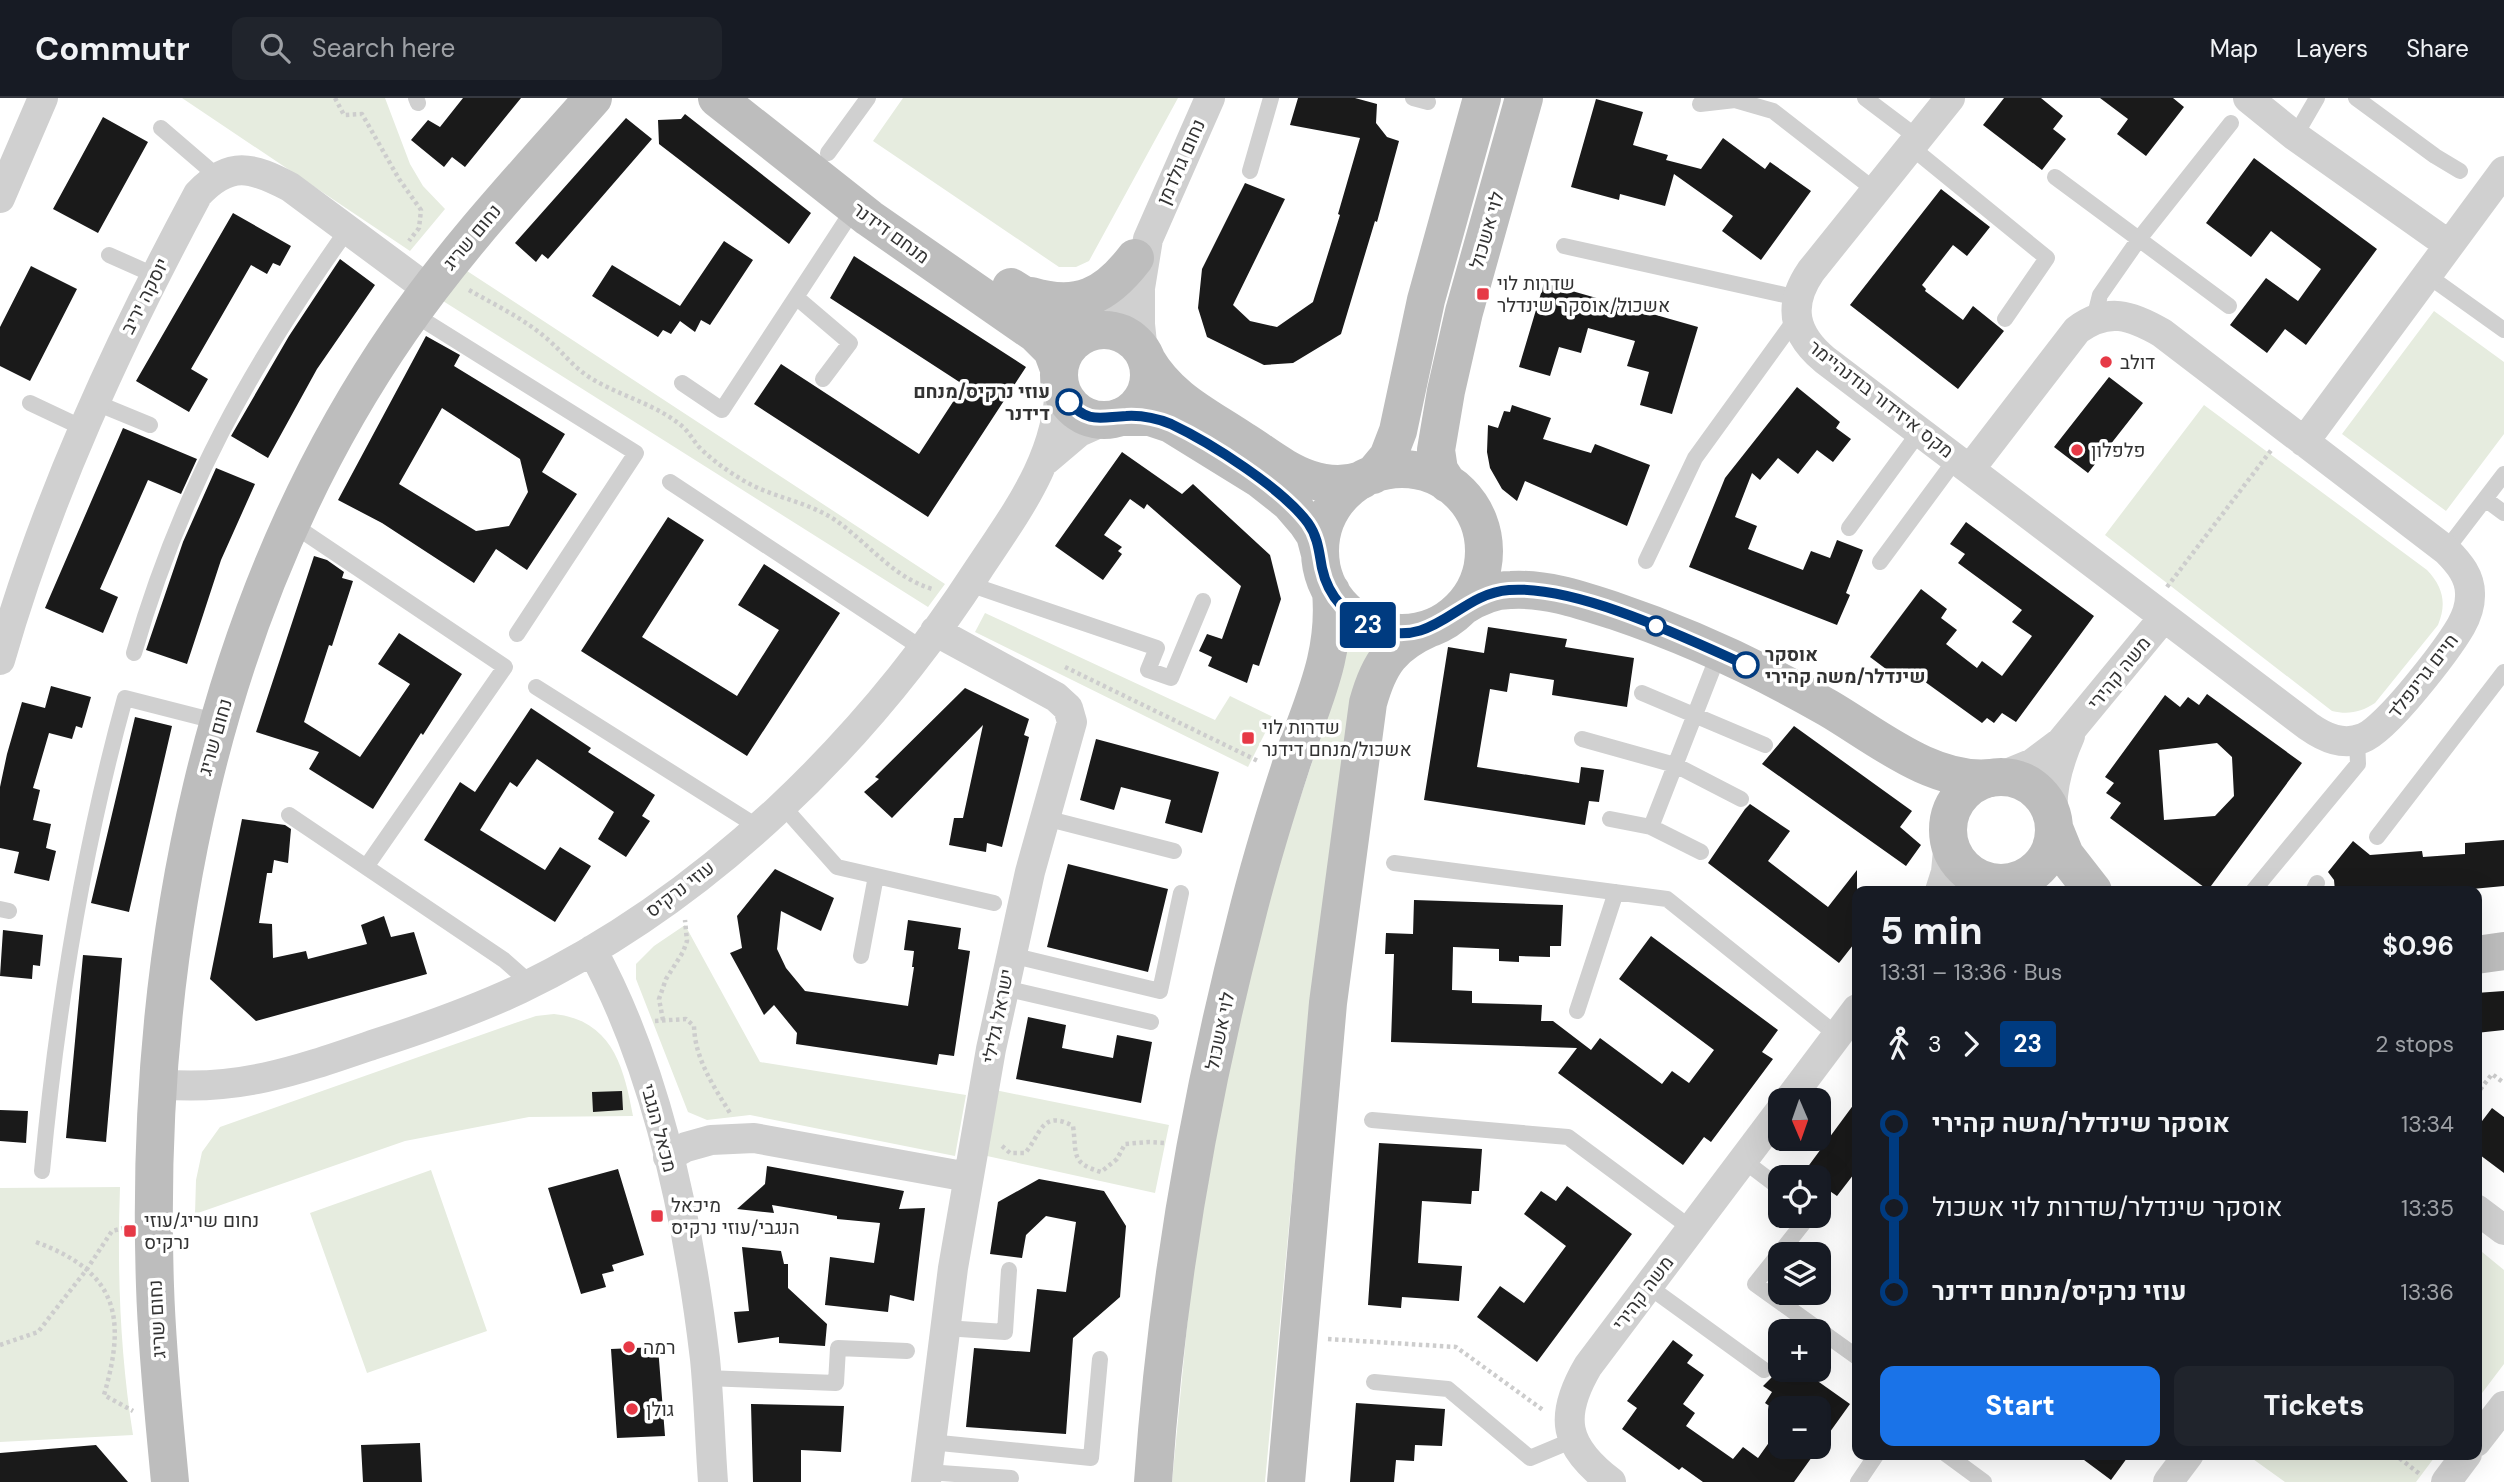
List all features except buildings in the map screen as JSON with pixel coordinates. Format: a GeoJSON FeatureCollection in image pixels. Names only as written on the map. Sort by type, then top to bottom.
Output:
{"type":"FeatureCollection","features":[{"type":"Feature","properties":{"kind":"street"},"geometry":{"type":"LineString","coordinates":[[0,198],[43,98]]}},
{"type":"Feature","properties":{"kind":"street","name":"נחום שריג"},"geometry":{"type":"LineString","coordinates":[[170,1482],[156,1321],[154,1221],[164,1007],[173,926],[188,842],[234,670],[261,596],[292,524],[348,413],[456,253],[593,98]]}},
{"type":"Feature","properties":{"kind":"street","name":"מנחם דידנר"},"geometry":{"type":"LineString","coordinates":[[717,98],[932,264],[1036,334],[1052,350],[1060,376]]}},
{"type":"Feature","properties":{"kind":"street","name":"מנחם דידנר"},"geometry":{"type":"LineString","coordinates":[[758,98],[947,242],[1011,287],[1062,319],[1099,330]]}},
{"type":"Feature","properties":{"kind":"street","name":"נחום גולדמן"},"geometry":{"type":"LineString","coordinates":[[1099,330],[1119,301],[1143,242],[1210,98]]}},
{"type":"Feature","properties":{"kind":"street","name":"לוי אשכול"},"geometry":{"type":"LineString","coordinates":[[1368,478],[1388,457],[1398,431],[1426,300],[1482,98]]}},
{"type":"Feature","properties":{"kind":"street","name":"לוי אשכול"},"geometry":{"type":"LineString","coordinates":[[1448,484],[1439,470],[1436,450],[1446,391],[1464,312],[1524,98]]}},
{"type":"Feature","properties":{"kind":"street"},"geometry":{"type":"LineString","coordinates":[[1797,307],[1811,271],[1950,98]]}},
{"type":"Feature","properties":{"kind":"street"},"geometry":{"type":"LineString","coordinates":[[2248,98],[2295,136],[2449,245]]}},
{"type":"Feature","properties":{"kind":"street"},"geometry":{"type":"LineString","coordinates":[[218,177],[227,172],[246,169],[272,177],[348,229],[428,292]]}},
{"type":"Feature","properties":{"kind":"street"},"geometry":{"type":"LineString","coordinates":[[2094,319],[2120,315],[2151,326],[2296,435],[2427,275],[2504,172]]}},
{"type":"Feature","properties":{"kind":"street","name":"יוסקה יריב"},"geometry":{"type":"LineString","coordinates":[[0,660],[42,530],[89,415],[154,275],[198,194],[218,177]]}},
{"type":"Feature","properties":{"kind":"street"},"geometry":{"type":"LineString","coordinates":[[1011,287],[1043,300],[1089,298],[1111,285],[1143,242]]}},
{"type":"Feature","properties":{"kind":"street","name":"נחום גולדמן"},"geometry":{"type":"LineString","coordinates":[[1143,242],[1140,324],[1145,356]]}},
{"type":"Feature","properties":{"kind":"street","name":"מקס איזידור בודנהיימר"},"geometry":{"type":"LineString","coordinates":[[1797,307],[1802,336],[1816,352],[1963,464],[2069,339],[2094,319]]}},
{"type":"Feature","properties":{"kind":"street"},"geometry":{"type":"LineString","coordinates":[[1430,628],[1405,633],[1379,630],[1356,619],[1346,611],[1325,580],[1315,535],[1302,516],[1260,479],[1171,424],[1150,417],[1113,418],[1085,415],[1073,408],[1065,397],[1060,376],[1063,355],[1071,344],[1082,336],[1099,330],[1123,334],[1135,342],[1155,374],[1179,400],[1289,470],[1311,480],[1347,485],[1399,470],[1437,478],[1448,484],[1473,511],[1482,535],[1483,562],[1480,574],[1476,586],[1462,607]]}},
{"type":"Feature","properties":{"kind":"street"},"geometry":{"type":"LineString","coordinates":[[1113,418],[1137,405],[1145,394],[1149,373],[1145,356]]}},
{"type":"Feature","properties":{"kind":"street","name":"עוזי נרקיס"},"geometry":{"type":"LineString","coordinates":[[159,1084],[224,1086],[296,1071],[433,1025],[530,983],[592,950],[682,890],[758,827],[811,776],[861,722],[929,640],[1010,521],[1045,460],[1058,415],[1060,376]]}},
{"type":"Feature","properties":{"kind":"street","name":"עוזי נרקיס"},"geometry":{"type":"LineString","coordinates":[[1045,460],[1079,432],[1113,418]]}},
{"type":"Feature","properties":{"kind":"street","name":"חיים גרינפלד"},"geometry":{"type":"LineString","coordinates":[[2296,435],[2446,550],[2459,564],[2467,579],[2470,596],[2467,615],[2454,636],[2387,722],[2373,734],[2357,740]]}},
{"type":"Feature","properties":{"kind":"street"},"geometry":{"type":"LineString","coordinates":[[1963,464],[2319,733],[2339,741],[2357,740]]}},
{"type":"Feature","properties":{"kind":"street"},"geometry":{"type":"LineString","coordinates":[[1320,554],[1323,528],[1328,516],[1342,496],[1368,478]]}},
{"type":"Feature","properties":{"kind":"street"},"geometry":{"type":"LineString","coordinates":[[1482,535],[1510,565],[1559,594]]}},
{"type":"Feature","properties":{"kind":"street"},"geometry":{"type":"LineString","coordinates":[[1286,1482],[1332,971],[1367,703],[1374,681],[1387,657],[1405,641],[1483,595],[1503,590],[1559,594],[1637,619],[1719,653],[1813,700],[1933,769],[1978,779],[2016,779],[2037,791],[2047,804],[2065,855],[2089,886]]}},
{"type":"Feature","properties":{"kind":"street","name":"לוי אשכול"},"geometry":{"type":"LineString","coordinates":[[1153,1482],[1174,1281],[1196,1146],[1245,921],[1287,775],[1327,662],[1333,624],[1331,591]]}},
{"type":"Feature","properties":{"kind":"street","name":"משה קהירי"},"geometry":{"type":"LineString","coordinates":[[1995,778],[2025,767],[2048,754],[2073,730],[2158,612]]}},
{"type":"Feature","properties":{"kind":"street","name":"ישראל גלילי"},"geometry":{"type":"LineString","coordinates":[[927,1477],[945,1328],[968,1177],[1004,988],[1045,818],[1072,722],[1068,708],[1051,693],[929,640]]}},
{"type":"Feature","properties":{"kind":"street","name":"משה קהירי"},"geometry":{"type":"LineString","coordinates":[[2053,823],[2051,804],[2055,778],[2073,730]]}},
{"type":"Feature","properties":{"kind":"street"},"geometry":{"type":"LineString","coordinates":[[1909,757],[1939,798],[1948,836],[1959,862],[1971,873],[1986,880],[2036,881],[2053,886]]}},
{"type":"Feature","properties":{"kind":"street"},"geometry":{"type":"LineString","coordinates":[[1942,886],[1946,872],[1950,815],[1957,800],[1968,788],[1995,778]]}},
{"type":"Feature","properties":{"kind":"street"},"geometry":{"type":"LineString","coordinates":[[1979,886],[2010,881],[2033,871],[2052,845],[2053,823]]}},
{"type":"Feature","properties":{"kind":"street","name":"מכאל הנגבי"},"geometry":{"type":"LineString","coordinates":[[592,950],[614,989],[638,1052],[668,1157],[687,1243],[706,1378],[713,1482]]}},
{"type":"Feature","properties":{"kind":"street"},"geometry":{"type":"LineString","coordinates":[[2482,954],[2504,951]]}},
{"type":"Feature","properties":{"kind":"street"},"geometry":{"type":"LineString","coordinates":[[1801,1088],[1847,1042]]}},
{"type":"Feature","properties":{"kind":"street","name":"משה קהירי"},"geometry":{"type":"LineString","coordinates":[[1571,1435],[1570,1408],[1582,1377],[1768,1127]]}},
{"type":"Feature","properties":{"kind":"street"},"geometry":{"type":"LineString","coordinates":[[668,1157],[694,1144],[746,1138],[968,1177]]}},
{"type":"Feature","properties":{"kind":"street"},"geometry":{"type":"LineString","coordinates":[[2482,1214],[2504,1230]]}},
{"type":"Feature","properties":{"kind":"street"},"geometry":{"type":"LineString","coordinates":[[2482,1434],[2504,1406]]}},
{"type":"Feature","properties":{"kind":"street"},"geometry":{"type":"LineString","coordinates":[[1571,1435],[1588,1462],[1611,1482]]}},
{"type":"Feature","properties":{"kind":"street"},"geometry":{"type":"LineString","coordinates":[[2168,1482],[2184,1460]]}},
{"type":"Feature","properties":{"kind":"street"},"geometry":{"type":"LineString","coordinates":[[2446,1482],[2462,1460]]}},
{"type":"Feature","properties":{"kind":"lane"},"geometry":{"type":"LineString","coordinates":[[828,153],[868,98]]}},
{"type":"Feature","properties":{"kind":"lane"},"geometry":{"type":"LineString","coordinates":[[1251,171],[1271,98]]}},
{"type":"Feature","properties":{"kind":"lane"},"geometry":{"type":"LineString","coordinates":[[1865,98],[2048,258],[2005,319]]}},
{"type":"Feature","properties":{"kind":"lane"},"geometry":{"type":"LineString","coordinates":[[2295,136],[2317,98]]}},
{"type":"Feature","properties":{"kind":"lane"},"geometry":{"type":"LineString","coordinates":[[2356,98],[2429,152],[2460,171]]}},
{"type":"Feature","properties":{"kind":"lane"},"geometry":{"type":"LineString","coordinates":[[1700,104],[1736,99],[1773,111],[1876,191]]}},
{"type":"Feature","properties":{"kind":"lane"},"geometry":{"type":"LineString","coordinates":[[2094,319],[2100,295],[2139,239],[2231,123]]}},
{"type":"Feature","properties":{"kind":"lane"},"geometry":{"type":"LineString","coordinates":[[161,128],[218,177]]}},
{"type":"Feature","properties":{"kind":"lane"},"geometry":{"type":"LineString","coordinates":[[2055,177],[2229,306]]}},
{"type":"Feature","properties":{"kind":"lane"},"geometry":{"type":"LineString","coordinates":[[682,383],[722,410],[855,207]]}},
{"type":"Feature","properties":{"kind":"lane"},"geometry":{"type":"LineString","coordinates":[[134,653],[168,546],[223,426],[270,344],[348,229]]}},
{"type":"Feature","properties":{"kind":"lane"},"geometry":{"type":"LineString","coordinates":[[1564,246],[1797,307],[1695,458],[1646,561]]}},
{"type":"Feature","properties":{"kind":"lane"},"geometry":{"type":"LineString","coordinates":[[109,256],[154,275]]}},
{"type":"Feature","properties":{"kind":"lane"},"geometry":{"type":"LineString","coordinates":[[2427,275],[2504,330]]}},
{"type":"Feature","properties":{"kind":"lane"},"geometry":{"type":"LineString","coordinates":[[428,292],[636,453],[517,634]]}},
{"type":"Feature","properties":{"kind":"lane"},"geometry":{"type":"LineString","coordinates":[[796,297],[850,343],[823,379]]}},
{"type":"Feature","properties":{"kind":"lane"},"geometry":{"type":"LineString","coordinates":[[30,403],[150,425]]}},
{"type":"Feature","properties":{"kind":"lane"},"geometry":{"type":"LineString","coordinates":[[1849,528],[1920,432]]}},
{"type":"Feature","properties":{"kind":"lane"},"geometry":{"type":"LineString","coordinates":[[1880,562],[1963,464]]}},
{"type":"Feature","properties":{"kind":"lane"},"geometry":{"type":"LineString","coordinates":[[2446,550],[2504,474]]}},
{"type":"Feature","properties":{"kind":"lane"},"geometry":{"type":"LineString","coordinates":[[670,482],[929,640]]}},
{"type":"Feature","properties":{"kind":"lane"},"geometry":{"type":"LineString","coordinates":[[2485,499],[2504,513]]}},
{"type":"Feature","properties":{"kind":"lane"},"geometry":{"type":"LineString","coordinates":[[292,524],[505,667],[366,867]]}},
{"type":"Feature","properties":{"kind":"lane"},"geometry":{"type":"LineString","coordinates":[[964,591],[1157,648],[1148,670],[1171,678],[1203,601]]}},
{"type":"Feature","properties":{"kind":"lane"},"geometry":{"type":"LineString","coordinates":[[1651,827],[1719,653]]}},
{"type":"Feature","properties":{"kind":"lane"},"geometry":{"type":"LineString","coordinates":[[2377,837],[2504,672]]}},
{"type":"Feature","properties":{"kind":"lane"},"geometry":{"type":"LineString","coordinates":[[536,687],[758,827]]}},
{"type":"Feature","properties":{"kind":"lane"},"geometry":{"type":"LineString","coordinates":[[1642,693],[1765,745]]}},
{"type":"Feature","properties":{"kind":"lane"},"geometry":{"type":"LineString","coordinates":[[43,1171],[57,1028],[78,897],[100,791],[125,698],[219,722]]}},
{"type":"Feature","properties":{"kind":"lane"},"geometry":{"type":"LineString","coordinates":[[1582,739],[1675,765],[1741,799]]}},
{"type":"Feature","properties":{"kind":"lane"},"geometry":{"type":"LineString","coordinates":[[2257,886],[2358,764],[2357,740]]}},
{"type":"Feature","properties":{"kind":"lane"},"geometry":{"type":"LineString","coordinates":[[781,804],[837,867],[994,903]]}},
{"type":"Feature","properties":{"kind":"lane"},"geometry":{"type":"LineString","coordinates":[[289,815],[504,960],[530,983]]}},
{"type":"Feature","properties":{"kind":"lane"},"geometry":{"type":"LineString","coordinates":[[1045,818],[1174,851]]}},
{"type":"Feature","properties":{"kind":"lane"},"geometry":{"type":"LineString","coordinates":[[1610,819],[1651,827],[1701,852]]}},
{"type":"Feature","properties":{"kind":"lane"},"geometry":{"type":"LineString","coordinates":[[1394,863],[1667,899],[1847,1042]]}},
{"type":"Feature","properties":{"kind":"lane"},"geometry":{"type":"LineString","coordinates":[[861,956],[876,876]]}},
{"type":"Feature","properties":{"kind":"lane"},"geometry":{"type":"LineString","coordinates":[[1577,1011],[1616,892]]}},
{"type":"Feature","properties":{"kind":"lane"},"geometry":{"type":"LineString","coordinates":[[1011,955],[1160,991],[1181,893]]}},
{"type":"Feature","properties":{"kind":"lane"},"geometry":{"type":"LineString","coordinates":[[1004,988],[1151,1022]]}},
{"type":"Feature","properties":{"kind":"lane"},"geometry":{"type":"LineString","coordinates":[[1372,1120],[1569,1137],[1692,1228]]}},
{"type":"Feature","properties":{"kind":"lane"},"geometry":{"type":"LineString","coordinates":[[1743,1160],[1768,1179]]}},
{"type":"Feature","properties":{"kind":"lane"},"geometry":{"type":"LineString","coordinates":[[1799,1228],[1755,1284],[1852,1353]]}},
{"type":"Feature","properties":{"kind":"lane"},"geometry":{"type":"LineString","coordinates":[[945,1328],[1004,1332],[1009,1270]]}},
{"type":"Feature","properties":{"kind":"lane"},"geometry":{"type":"LineString","coordinates":[[1648,1286],[1763,1370]]}},
{"type":"Feature","properties":{"kind":"lane"},"geometry":{"type":"LineString","coordinates":[[706,1378],[836,1383],[838,1349],[908,1351]]}},
{"type":"Feature","properties":{"kind":"lane"},"geometry":{"type":"LineString","coordinates":[[930,1442],[1091,1458],[1100,1359]]}},
{"type":"Feature","properties":{"kind":"lane"},"geometry":{"type":"LineString","coordinates":[[1374,1382],[1448,1389],[1531,1458],[1571,1435]]}},
{"type":"Feature","properties":{"kind":"lane"},"geometry":{"type":"LineString","coordinates":[[1858,1482],[1873,1460]]}},
{"type":"Feature","properties":{"kind":"lane"},"geometry":{"type":"LineString","coordinates":[[1954,1460],[1984,1482]]}},
{"type":"Feature","properties":{"kind":"lane"},"geometry":{"type":"LineString","coordinates":[[927,1477],[1012,1478]]}},
{"type":"Feature","properties":{"kind":"path"},"geometry":{"type":"LineString","coordinates":[[335,98],[344,115],[362,114],[399,179],[421,210],[419,228],[392,262]]}},
{"type":"Feature","properties":{"kind":"path"},"geometry":{"type":"LineString","coordinates":[[428,292],[532,327],[547,338],[571,364],[588,376],[608,388],[648,404],[684,428],[713,461],[743,481],[810,506],[838,522],[879,559],[919,585],[964,591]]}},
{"type":"Feature","properties":{"kind":"path"},"geometry":{"type":"LineString","coordinates":[[2158,612],[2296,435]]}},
{"type":"Feature","properties":{"kind":"path"},"geometry":{"type":"LineString","coordinates":[[1062,666],[1287,775]]}},
{"type":"Feature","properties":{"kind":"path"},"geometry":{"type":"LineString","coordinates":[[663,1020],[659,999],[666,979],[687,941],[682,890]]}},
{"type":"Feature","properties":{"kind":"path"},"geometry":{"type":"LineString","coordinates":[[628,1025],[686,1019],[694,1026],[701,1063],[746,1138]]}},
{"type":"Feature","properties":{"kind":"path"},"geometry":{"type":"LineString","coordinates":[[2482,1087],[2492,1074],[2504,1083]]}},
{"type":"Feature","properties":{"kind":"path"},"geometry":{"type":"LineString","coordinates":[[1000,1144],[1010,1153],[1025,1153],[1036,1141],[1039,1128],[1045,1123],[1063,1121],[1073,1126],[1077,1159],[1085,1167],[1101,1172],[1116,1159],[1125,1144],[1148,1142],[1196,1146]]}},
{"type":"Feature","properties":{"kind":"path"},"geometry":{"type":"LineString","coordinates":[[0,1345],[38,1332],[87,1269],[112,1231],[154,1221]]}},
{"type":"Feature","properties":{"kind":"path"},"geometry":{"type":"LineString","coordinates":[[36,1242],[59,1250],[87,1269],[102,1286],[114,1318],[114,1354],[104,1395],[165,1427]]}},
{"type":"Feature","properties":{"kind":"path"},"geometry":{"type":"LineString","coordinates":[[1298,1338],[1456,1347],[1571,1435]]}},
{"type":"Feature","properties":{"kind":"path"},"geometry":{"type":"LineString","coordinates":[[2402,1460],[2430,1482]]}},
{"type":"Feature","properties":{"kind":"shaded area"},"geometry":{"type":"Polygon","coordinates":[[[182,98],[385,98],[410,164],[423,186],[445,209],[410,251],[182,98]]]}},
{"type":"Feature","properties":{"kind":"shaded area"},"geometry":{"type":"Polygon","coordinates":[[[903,98],[1178,98],[1089,261],[1076,267],[1059,267],[873,141],[903,98]]]}},
{"type":"Feature","properties":{"kind":"shaded area"},"geometry":{"type":"Polygon","coordinates":[[[464,269],[945,584],[928,607],[443,301],[464,269]]]}},
{"type":"Feature","properties":{"kind":"shaded area"},"geometry":{"type":"Polygon","coordinates":[[[2434,311],[2504,362],[2504,434],[2446,511],[2342,434],[2434,311]]]}},
{"type":"Feature","properties":{"kind":"shaded area"},"geometry":{"type":"Polygon","coordinates":[[[2204,405],[2427,570],[2437,583],[2443,602],[2438,625],[2370,706],[2349,713],[2332,711],[2105,535],[2204,405]]]}},
{"type":"Feature","properties":{"kind":"shaded area"},"geometry":{"type":"Polygon","coordinates":[[[985,613],[1215,720],[1230,696],[1273,717],[1248,767],[975,632],[985,613]]]}},
{"type":"Feature","properties":{"kind":"shaded area"},"geometry":{"type":"Polygon","coordinates":[[[1349,639],[1379,649],[1294,1172],[1265,1482],[1172,1482],[1192,1274],[1239,1005],[1278,865],[1331,705],[1349,639]]]}},
{"type":"Feature","properties":{"kind":"shaded area"},"geometry":{"type":"Polygon","coordinates":[[[685,925],[760,1062],[966,1095],[955,1156],[750,1115],[707,1120],[688,1112],[636,979],[636,964],[654,946],[685,925]]]}},
{"type":"Feature","properties":{"kind":"shaded area"},"geometry":{"type":"Polygon","coordinates":[[[554,1014],[574,1018],[602,1036],[619,1064],[633,1116],[529,1117],[405,1141],[195,1214],[196,1180],[202,1152],[220,1127],[515,1023],[554,1014]]]}},
{"type":"Feature","properties":{"kind":"shaded area"},"geometry":{"type":"Polygon","coordinates":[[[995,1090],[1169,1125],[1155,1193],[987,1156],[995,1090]]]}},
{"type":"Feature","properties":{"kind":"shaded area"},"geometry":{"type":"Polygon","coordinates":[[[431,1170],[487,1331],[367,1373],[310,1213],[431,1170]]]}},
{"type":"Feature","properties":{"kind":"shaded area"},"geometry":{"type":"Polygon","coordinates":[[[120,1187],[120,1311],[133,1435],[0,1442],[0,1188],[120,1187]]]}},
{"type":"Feature","properties":{"kind":"shaded area"},"geometry":{"type":"Polygon","coordinates":[[[2482,1252],[2504,1270],[2504,1364],[2482,1393],[2482,1252]]]}},
{"type":"Feature","properties":{"kind":"shaded area"},"geometry":{"type":"Polygon","coordinates":[[[2254,1460],[2432,1460],[2416,1482],[2285,1482],[2254,1460]]]}},
{"type":"Feature","properties":{"kind":"bus line","name":"23"},"geometry":{"type":"LineString","coordinates":[[1069,402],[1073,408],[1091,418],[1106,420],[1136,416],[1156,418],[1171,424],[1268,484],[1302,516],[1315,535],[1325,580],[1338,602],[1356,619],[1379,630],[1405,633],[1430,628],[1483,595],[1503,590],[1531,590],[1559,594],[1637,619],[1746,665]]}},
{"type":"Feature","properties":{"kind":"place","name":"שדרות לוי אשכול/אוסקר שינדלר"},"geometry":{"type":"Point","coordinates":[1483,294]}},
{"type":"Feature","properties":{"kind":"place","name":"דולב"},"geometry":{"type":"Point","coordinates":[2106,362]}},
{"type":"Feature","properties":{"kind":"place","name":"עוזי נרקיס/מנחם דידנר"},"geometry":{"type":"Point","coordinates":[1069,402]}},
{"type":"Feature","properties":{"kind":"place","name":"פלפלון"},"geometry":{"type":"Point","coordinates":[2077,450]}},
{"type":"Feature","properties":{"kind":"place","name":"אוסקר שינדלר/משה קהירי"},"geometry":{"type":"Point","coordinates":[1746,665]}},
{"type":"Feature","properties":{"kind":"place","name":"שדרות לוי אשכול/מנחם דידנר"},"geometry":{"type":"Point","coordinates":[1248,738]}},
{"type":"Feature","properties":{"kind":"place","name":"מיכאל הנגבי/עוזי נרקיס"},"geometry":{"type":"Point","coordinates":[657,1216]}},
{"type":"Feature","properties":{"kind":"place","name":"נחום שריג/עוזי נרקיס"},"geometry":{"type":"Point","coordinates":[130,1231]}},
{"type":"Feature","properties":{"kind":"place","name":"רמה"},"geometry":{"type":"Point","coordinates":[629,1347]}},
{"type":"Feature","properties":{"kind":"place","name":"גולן"},"geometry":{"type":"Point","coordinates":[632,1409]}}]}
